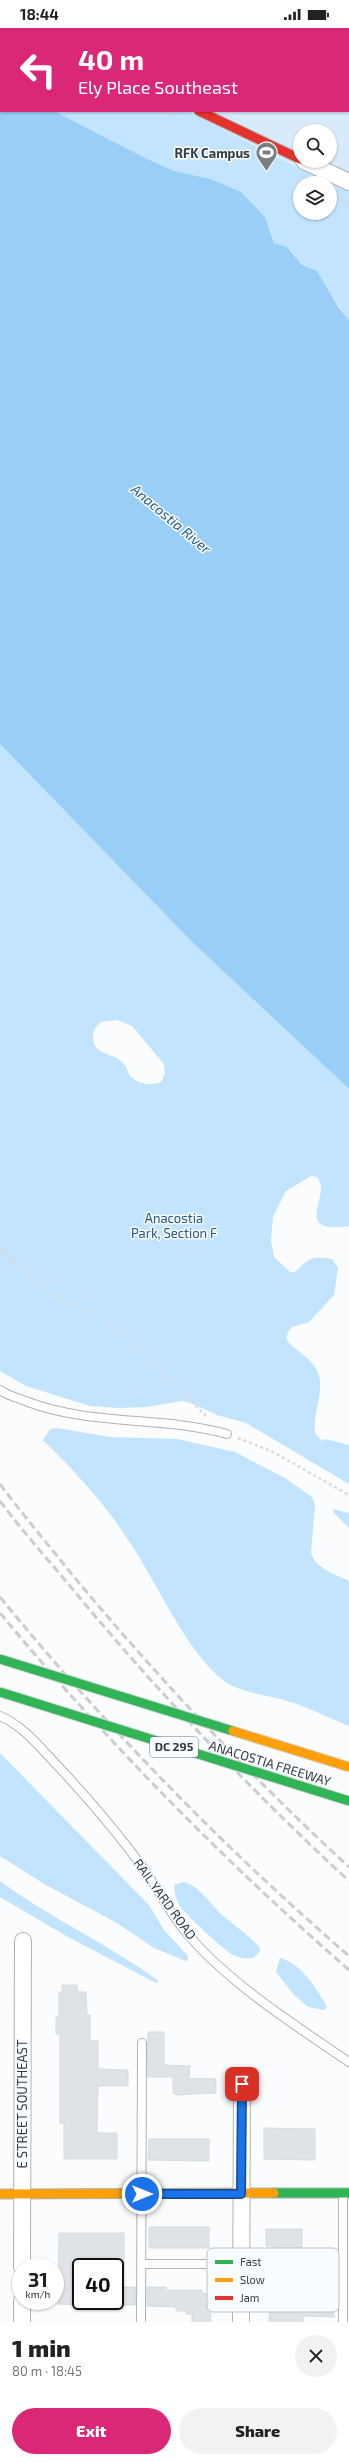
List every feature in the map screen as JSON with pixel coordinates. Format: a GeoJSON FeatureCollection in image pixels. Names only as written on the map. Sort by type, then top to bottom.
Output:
{"type":"FeatureCollection","features":[{"type":"Feature","properties":{"kind":"main road"},"geometry":{"type":"LineString","coordinates":[[201,112],[293,156]]}},
{"type":"Feature","properties":{"kind":"main road","name":"ANACOSTIA FREEWAY"},"geometry":{"type":"LineString","coordinates":[[0,1659],[349,1767]]}},
{"type":"Feature","properties":{"kind":"main road","name":"ANACOSTIA FREEWAY"},"geometry":{"type":"LineString","coordinates":[[0,1692],[349,1802]]}},
{"type":"Feature","properties":{"kind":"main road"},"geometry":{"type":"LineString","coordinates":[[0,2194],[346,2193]]}},
{"type":"Feature","properties":{"kind":"street"},"geometry":{"type":"LineString","coordinates":[[319,168],[349,182]]}},
{"type":"Feature","properties":{"kind":"street","name":"E STREET SOUTHEAST"},"geometry":{"type":"LineString","coordinates":[[22,1941],[22,2258]]}},
{"type":"Feature","properties":{"kind":"street"},"geometry":{"type":"LineString","coordinates":[[241,2248],[242,2084]]}},
{"type":"Feature","properties":{"kind":"street"},"geometry":{"type":"LineString","coordinates":[[22,2310],[22,2322]]}},
{"type":"Feature","properties":{"kind":"lane"},"geometry":{"type":"LineString","coordinates":[[0,1390],[46,1408],[86,1417],[193,1425],[227,1434]]}},
{"type":"Feature","properties":{"kind":"lane","name":"RAIL YARD ROAD"},"geometry":{"type":"LineString","coordinates":[[0,1716],[14,1722],[35,1742],[98,1809],[144,1869],[189,1936],[221,1968],[295,2025],[349,2062]]}},
{"type":"Feature","properties":{"kind":"lane"},"geometry":{"type":"LineString","coordinates":[[141,2322],[142,2043]]}},
{"type":"Feature","properties":{"kind":"lane"},"geometry":{"type":"LineString","coordinates":[[343,2322],[346,2193]]}},
{"type":"Feature","properties":{"kind":"lane"},"geometry":{"type":"LineString","coordinates":[[142,2264],[207,2264]]}},
{"type":"Feature","properties":{"kind":"path"},"geometry":{"type":"LineString","coordinates":[[337,198],[349,204]]}},
{"type":"Feature","properties":{"kind":"path"},"geometry":{"type":"LineString","coordinates":[[0,1250],[46,1291],[99,1316],[119,1331],[214,1424],[227,1434],[273,1452],[349,1496]]}},
{"type":"Feature","properties":{"kind":"shaded area","name":"RFK Campus"},"geometry":{"type":"Polygon","coordinates":[[[56,112],[349,112],[349,320],[338,307],[95,132],[56,112]]]}},
{"type":"Feature","properties":{"kind":"green space","name":"RFK Campus"},"geometry":{"type":"Polygon","coordinates":[[[56,112],[188,112],[293,166],[293,168],[298,168],[313,176],[293,176],[293,220],[337,220],[337,187],[349,192],[349,320],[311,267],[299,262],[292,251],[274,243],[270,228],[210,179],[174,171],[145,158],[56,112]]]}},
{"type":"Feature","properties":{"kind":"green space","name":"Anacostia Park, Section F"},"geometry":{"type":"Polygon","coordinates":[[[0,744],[192,942],[349,1089],[349,1226],[331,1227],[321,1225],[317,1219],[317,1212],[321,1185],[317,1177],[311,1176],[286,1191],[273,1217],[271,1241],[274,1257],[290,1272],[295,1272],[304,1263],[315,1258],[332,1259],[338,1268],[334,1295],[309,1322],[292,1327],[288,1332],[286,1339],[312,1363],[319,1374],[320,1391],[315,1433],[322,1441],[326,1439],[349,1445],[349,1484],[246,1423],[217,1415],[191,1403],[182,1401],[147,1407],[119,1408],[90,1406],[26,1386],[0,1371],[0,744]],[[117,1020],[100,1022],[94,1030],[93,1039],[95,1045],[98,1049],[114,1057],[125,1065],[130,1076],[137,1081],[145,1084],[161,1082],[165,1074],[164,1064],[132,1026],[117,1020]]]}},
{"type":"Feature","properties":{"kind":"green space"},"geometry":{"type":"Polygon","coordinates":[[[57,1428],[110,1437],[177,1439],[235,1452],[285,1478],[312,1497],[315,1504],[311,1553],[313,1559],[322,1567],[349,1581],[349,1726],[295,1703],[238,1688],[224,1681],[210,1669],[185,1635],[120,1527],[89,1488],[43,1440],[50,1429],[57,1428]]]}},
{"type":"Feature","properties":{"kind":"green space"},"geometry":{"type":"Polygon","coordinates":[[[333,1509],[349,1513],[349,1528],[334,1513],[333,1509]]]}},
{"type":"Feature","properties":{"kind":"green space"},"geometry":{"type":"Polygon","coordinates":[[[0,1753],[149,1905],[164,1930],[188,1956],[188,1960],[186,1961],[154,1948],[117,1923],[46,1885],[0,1856],[0,1753]]]}},
{"type":"Feature","properties":{"kind":"green space"},"geometry":{"type":"Polygon","coordinates":[[[0,1881],[39,1907],[120,1955],[159,1981],[156,1983],[68,1937],[0,1897],[0,1881]]]}},
{"type":"Feature","properties":{"kind":"green space"},"geometry":{"type":"Polygon","coordinates":[[[184,1882],[190,1884],[200,1892],[222,1915],[256,1943],[260,1948],[260,1951],[253,1958],[240,1958],[230,1953],[187,1915],[178,1903],[174,1887],[174,1885],[184,1882]]]}},
{"type":"Feature","properties":{"kind":"green space"},"geometry":{"type":"Polygon","coordinates":[[[280,1958],[295,1965],[308,1978],[327,2007],[324,2010],[308,2007],[294,1995],[276,1972],[280,1958]]]}},
{"type":"Feature","properties":{"kind":"water","name":"Anacostia River"},"geometry":{"type":"Polygon","coordinates":[[[0,112],[56,112],[145,158],[174,171],[210,179],[241,192],[265,217],[274,243],[287,247],[301,264],[317,271],[338,307],[349,320],[349,1089],[192,942],[0,744],[0,112]]]}},
{"type":"Feature","properties":{"kind":"building"},"geometry":{"type":"Polygon","coordinates":[[[62,1985],[77,1985],[78,1992],[86,1992],[87,2015],[90,2015],[90,2041],[98,2041],[98,2069],[128,2070],[128,2086],[98,2086],[97,2133],[117,2133],[117,2159],[64,2159],[64,2123],[60,2123],[60,2034],[56,2034],[56,2017],[59,2017],[59,1992],[62,1992],[62,1985]]]}},
{"type":"Feature","properties":{"kind":"building"},"geometry":{"type":"Polygon","coordinates":[[[148,2032],[164,2032],[164,2065],[190,2066],[189,2077],[147,2077],[148,2032]]]}},
{"type":"Feature","properties":{"kind":"building"},"geometry":{"type":"Polygon","coordinates":[[[173,2078],[216,2079],[216,2093],[176,2095],[173,2093],[173,2078]]]}},
{"type":"Feature","properties":{"kind":"building"},"geometry":{"type":"Polygon","coordinates":[[[264,2128],[315,2129],[315,2160],[264,2159],[264,2128]]]}},
{"type":"Feature","properties":{"kind":"building"},"geometry":{"type":"Polygon","coordinates":[[[149,2139],[209,2139],[209,2161],[148,2160],[149,2139]]]}},
{"type":"Feature","properties":{"kind":"building"},"geometry":{"type":"Polygon","coordinates":[[[149,2227],[209,2227],[209,2248],[149,2248],[149,2227]]]}},
{"type":"Feature","properties":{"kind":"building"},"geometry":{"type":"Polygon","coordinates":[[[266,2229],[302,2229],[302,2248],[273,2248],[273,2246],[266,2246],[266,2229]]]}},
{"type":"Feature","properties":{"kind":"building"},"geometry":{"type":"Polygon","coordinates":[[[59,2233],[124,2233],[124,2258],[72,2258],[72,2305],[64,2304],[64,2258],[59,2258],[59,2233]]]}},
{"type":"Feature","properties":{"kind":"building"},"geometry":{"type":"Polygon","coordinates":[[[124,2287],[136,2287],[136,2305],[124,2305],[124,2287]]]}},
{"type":"Feature","properties":{"kind":"building"},"geometry":{"type":"Polygon","coordinates":[[[147,2287],[166,2287],[166,2290],[202,2290],[202,2293],[207,2294],[207,2312],[211,2312],[211,2322],[192,2322],[192,2314],[186,2314],[186,2311],[176,2311],[176,2307],[147,2306],[147,2287]]]}},
{"type":"Feature","properties":{"kind":"building"},"geometry":{"type":"Polygon","coordinates":[[[270,2312],[334,2312],[334,2317],[303,2316],[303,2322],[269,2322],[270,2312]]]}},
{"type":"Feature","properties":{"kind":"railway"},"geometry":{"type":"LineString","coordinates":[[0,1484],[70,1572],[170,1687],[275,1797],[349,1867]]}},
{"type":"Feature","properties":{"kind":"railway"},"geometry":{"type":"LineString","coordinates":[[0,1501],[132,1659],[238,1773],[349,1881]]}},
{"type":"Feature","properties":{"kind":"railway"},"geometry":{"type":"LineString","coordinates":[[0,1597],[123,1739],[211,1829],[302,1915],[349,1956]]}},
{"type":"Feature","properties":{"kind":"railway"},"geometry":{"type":"LineString","coordinates":[[0,1613],[40,1661],[167,1798],[256,1886],[349,1970]]}},
{"type":"Feature","properties":{"kind":"traffic: fast"},"geometry":{"type":"LineString","coordinates":[[0,1659],[233,1731]]}},
{"type":"Feature","properties":{"kind":"traffic: fast"},"geometry":{"type":"LineString","coordinates":[[0,1692],[349,1801]]}},
{"type":"Feature","properties":{"kind":"traffic: fast"},"geometry":{"type":"LineString","coordinates":[[274,2193],[349,2193]]}},
{"type":"Feature","properties":{"kind":"traffic: slow"},"geometry":{"type":"LineString","coordinates":[[233,1731],[349,1767]]}},
{"type":"Feature","properties":{"kind":"traffic: slow"},"geometry":{"type":"LineString","coordinates":[[0,2194],[274,2193]]}},
{"type":"Feature","properties":{"kind":"traffic: jam"},"geometry":{"type":"LineString","coordinates":[[201,112],[293,156]]}},
{"type":"Feature","properties":{"kind":"place","name":"RFK Campus"},"geometry":{"type":"Point","coordinates":[266,172]}},
{"type":"Feature","properties":{"kind":"route"},"geometry":{"type":"LineString","coordinates":[[142,2194],[241,2194],[242,2084]]}}]}
